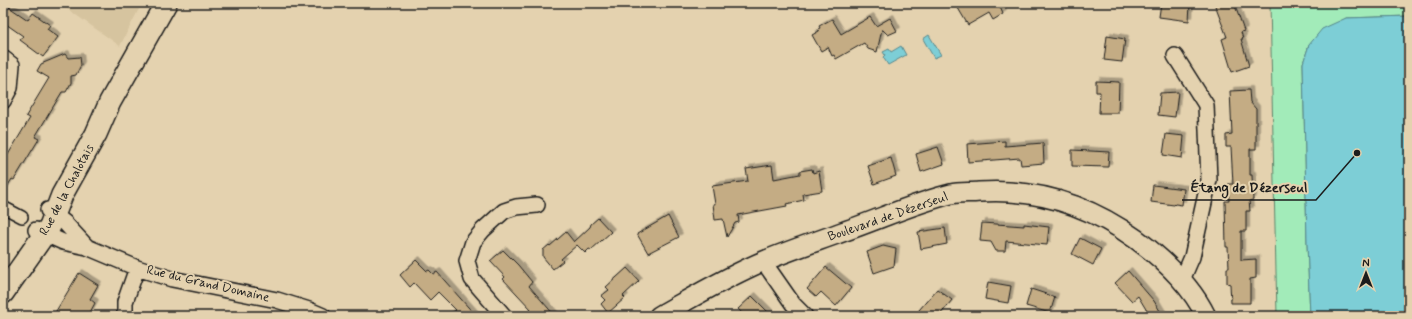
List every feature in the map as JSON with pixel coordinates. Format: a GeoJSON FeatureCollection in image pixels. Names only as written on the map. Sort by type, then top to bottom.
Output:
{"type":"FeatureCollection","features":[{"type":"Feature","properties":{"kind":"main road","name":"Rue de la Chalotais"},"geometry":{"type":"LineString","coordinates":[[3,273],[34,227],[51,212],[62,195],[96,134],[110,102],[166,3]]}},
{"type":"Feature","properties":{"kind":"main road","name":"Rue de la Chalotais"},"geometry":{"type":"LineString","coordinates":[[3,293],[31,251],[34,227]]}},
{"type":"Feature","properties":{"kind":"street"},"geometry":{"type":"LineString","coordinates":[[1175,56],[1206,105],[1209,180],[1192,258],[1182,280]]}},
{"type":"Feature","properties":{"kind":"street"},"geometry":{"type":"LineString","coordinates":[[3,58],[12,65],[10,88],[3,101]]}},
{"type":"Feature","properties":{"kind":"street","name":"Boulevard de Dézerseul"},"geometry":{"type":"LineString","coordinates":[[660,316],[700,293],[763,261],[920,203],[953,194],[989,192],[1022,193],[1062,201],[1093,213],[1117,225],[1151,250],[1182,280],[1206,316]]}},
{"type":"Feature","properties":{"kind":"street"},"geometry":{"type":"LineString","coordinates":[[504,316],[472,279],[467,261],[473,242],[483,230],[504,211],[516,207],[537,205]]}},
{"type":"Feature","properties":{"kind":"street"},"geometry":{"type":"LineString","coordinates":[[3,206],[34,227]]}},
{"type":"Feature","properties":{"kind":"street","name":"Rue du Grand Domaine"},"geometry":{"type":"LineString","coordinates":[[51,212],[87,247]]}},
{"type":"Feature","properties":{"kind":"street","name":"Rue du Grand Domaine"},"geometry":{"type":"LineString","coordinates":[[34,227],[63,242],[87,247],[137,268],[172,279],[277,300],[323,316]]}},
{"type":"Feature","properties":{"kind":"street"},"geometry":{"type":"LineString","coordinates":[[763,261],[766,268],[793,304],[805,316]]}},
{"type":"Feature","properties":{"kind":"street","name":"Rue du Grand Domaine"},"geometry":{"type":"LineString","coordinates":[[125,316],[125,302],[137,268]]}},
{"type":"Feature","properties":{"kind":"shaded area"},"geometry":{"type":"Polygon","coordinates":[[[59,3],[142,3],[120,46],[59,3]]]}},
{"type":"Feature","properties":{"kind":"green space"},"geometry":{"type":"Polygon","coordinates":[[[1270,3],[1409,3],[1409,16],[1346,18],[1309,45],[1303,63],[1310,316],[1277,316],[1270,3]]]}},
{"type":"Feature","properties":{"kind":"water"},"geometry":{"type":"Polygon","coordinates":[[[1409,16],[1409,316],[1310,316],[1303,63],[1309,45],[1322,29],[1346,18],[1409,16]]]}},
{"type":"Feature","properties":{"kind":"water"},"geometry":{"type":"Polygon","coordinates":[[[929,35],[941,55],[934,58],[923,39],[929,35]]]}},
{"type":"Feature","properties":{"kind":"water"},"geometry":{"type":"Polygon","coordinates":[[[901,46],[906,55],[888,65],[883,57],[885,55],[883,52],[889,49],[891,52],[901,46]]]}},
{"type":"Feature","properties":{"kind":"building"},"geometry":{"type":"Polygon","coordinates":[[[3,3],[28,20],[33,13],[50,25],[47,29],[58,37],[43,57],[20,40],[23,36],[3,22],[3,3]]]}},
{"type":"Feature","properties":{"kind":"building"},"geometry":{"type":"Polygon","coordinates":[[[955,3],[1007,3],[1000,7],[1003,14],[993,20],[989,13],[968,25],[955,3]]]}},
{"type":"Feature","properties":{"kind":"building"},"geometry":{"type":"Polygon","coordinates":[[[1161,3],[1190,4],[1189,21],[1159,17],[1161,3]]]}},
{"type":"Feature","properties":{"kind":"building"},"geometry":{"type":"Polygon","coordinates":[[[1214,3],[1234,3],[1244,31],[1241,32],[1243,39],[1241,39],[1249,66],[1232,72],[1222,39],[1227,37],[1214,3]]]}},
{"type":"Feature","properties":{"kind":"building"},"geometry":{"type":"Polygon","coordinates":[[[870,17],[876,26],[890,18],[897,31],[888,35],[882,29],[877,52],[868,49],[864,43],[836,59],[834,55],[832,56],[828,47],[821,51],[812,35],[819,31],[819,26],[832,19],[841,34],[870,17]]]}},
{"type":"Feature","properties":{"kind":"building"},"geometry":{"type":"Polygon","coordinates":[[[1107,36],[1125,39],[1122,62],[1104,60],[1107,36]]]}},
{"type":"Feature","properties":{"kind":"building"},"geometry":{"type":"Polygon","coordinates":[[[65,54],[68,58],[80,57],[81,65],[76,75],[71,76],[71,83],[66,92],[62,92],[35,137],[39,139],[14,180],[12,179],[3,193],[3,163],[30,118],[26,116],[49,78],[37,71],[41,64],[65,54]]]}},
{"type":"Feature","properties":{"kind":"building"},"geometry":{"type":"Polygon","coordinates":[[[1096,81],[1119,82],[1118,113],[1099,113],[1100,92],[1096,92],[1096,81]]]}},
{"type":"Feature","properties":{"kind":"building"},"geometry":{"type":"Polygon","coordinates":[[[1249,90],[1250,102],[1256,109],[1256,149],[1250,149],[1250,175],[1252,175],[1253,200],[1249,201],[1250,211],[1246,211],[1246,231],[1241,231],[1241,260],[1256,259],[1256,278],[1250,279],[1250,303],[1231,303],[1230,284],[1227,283],[1227,268],[1229,268],[1228,247],[1226,247],[1225,201],[1229,201],[1228,184],[1233,184],[1231,147],[1226,147],[1226,135],[1232,134],[1230,91],[1249,90]]]}},
{"type":"Feature","properties":{"kind":"building"},"geometry":{"type":"Polygon","coordinates":[[[1178,92],[1175,117],[1158,115],[1160,93],[1178,92]]]}},
{"type":"Feature","properties":{"kind":"building"},"geometry":{"type":"Polygon","coordinates":[[[1166,134],[1184,136],[1182,158],[1163,155],[1166,134]]]}},
{"type":"Feature","properties":{"kind":"building"},"geometry":{"type":"Polygon","coordinates":[[[1005,141],[1005,146],[1043,143],[1044,163],[1021,165],[1020,158],[968,162],[967,144],[1005,141]]]}},
{"type":"Feature","properties":{"kind":"building"},"geometry":{"type":"Polygon","coordinates":[[[938,147],[944,164],[921,172],[916,154],[938,147]]]}},
{"type":"Feature","properties":{"kind":"building"},"geometry":{"type":"Polygon","coordinates":[[[1072,150],[1109,152],[1108,167],[1072,166],[1072,150]]]}},
{"type":"Feature","properties":{"kind":"building"},"geometry":{"type":"Polygon","coordinates":[[[891,158],[896,176],[874,184],[868,166],[891,158]]]}},
{"type":"Feature","properties":{"kind":"building"},"geometry":{"type":"Polygon","coordinates":[[[772,165],[774,179],[800,174],[800,171],[812,169],[813,173],[819,171],[822,191],[803,194],[804,200],[786,204],[787,206],[738,215],[739,222],[735,223],[727,237],[723,219],[715,220],[713,204],[715,204],[712,186],[748,181],[746,169],[772,165]]]}},
{"type":"Feature","properties":{"kind":"building"},"geometry":{"type":"Polygon","coordinates":[[[1153,185],[1184,189],[1182,205],[1151,202],[1153,185]]]}},
{"type":"Feature","properties":{"kind":"building"},"geometry":{"type":"Polygon","coordinates":[[[668,216],[679,237],[648,253],[637,234],[668,216]]]}},
{"type":"Feature","properties":{"kind":"building"},"geometry":{"type":"Polygon","coordinates":[[[598,218],[611,232],[591,250],[589,249],[585,253],[577,245],[561,259],[563,261],[553,269],[543,257],[543,250],[566,232],[574,242],[598,218]]]}},
{"type":"Feature","properties":{"kind":"building"},"geometry":{"type":"Polygon","coordinates":[[[982,223],[1024,226],[1024,224],[1049,227],[1047,245],[1006,241],[1005,251],[996,251],[991,242],[980,241],[982,223]]]}},
{"type":"Feature","properties":{"kind":"building"},"geometry":{"type":"Polygon","coordinates":[[[945,228],[947,244],[921,249],[918,232],[945,228]]]}},
{"type":"Feature","properties":{"kind":"building"},"geometry":{"type":"Polygon","coordinates":[[[1080,238],[1101,249],[1093,265],[1072,254],[1080,238]]]}},
{"type":"Feature","properties":{"kind":"building"},"geometry":{"type":"Polygon","coordinates":[[[883,246],[896,249],[894,266],[874,273],[867,252],[883,246]]]}},
{"type":"Feature","properties":{"kind":"building"},"geometry":{"type":"Polygon","coordinates":[[[503,250],[532,282],[529,286],[555,316],[524,316],[531,309],[503,279],[505,277],[490,261],[503,250]]]}},
{"type":"Feature","properties":{"kind":"building"},"geometry":{"type":"Polygon","coordinates":[[[416,260],[427,271],[429,270],[433,274],[437,272],[476,316],[448,316],[456,310],[438,292],[430,300],[414,283],[410,287],[400,275],[416,260]]]}},
{"type":"Feature","properties":{"kind":"building"},"geometry":{"type":"Polygon","coordinates":[[[826,267],[851,288],[836,306],[821,292],[816,297],[807,289],[826,267]]]}},
{"type":"Feature","properties":{"kind":"building"},"geometry":{"type":"Polygon","coordinates":[[[627,268],[639,281],[623,296],[625,298],[608,313],[601,304],[605,300],[601,296],[609,290],[606,287],[627,268]]]}},
{"type":"Feature","properties":{"kind":"building"},"geometry":{"type":"Polygon","coordinates":[[[1128,271],[1154,301],[1163,316],[1150,316],[1138,296],[1132,301],[1115,283],[1128,271]]]}},
{"type":"Feature","properties":{"kind":"building"},"geometry":{"type":"Polygon","coordinates":[[[79,273],[98,285],[90,299],[95,303],[88,316],[53,316],[79,273]]]}},
{"type":"Feature","properties":{"kind":"building"},"geometry":{"type":"Polygon","coordinates":[[[988,282],[1011,286],[1008,303],[985,299],[988,282]]]}},
{"type":"Feature","properties":{"kind":"building"},"geometry":{"type":"Polygon","coordinates":[[[937,289],[952,300],[939,316],[914,316],[937,289]]]}},
{"type":"Feature","properties":{"kind":"building"},"geometry":{"type":"Polygon","coordinates":[[[1031,289],[1055,297],[1050,313],[1026,306],[1031,289]]]}},
{"type":"Feature","properties":{"kind":"building"},"geometry":{"type":"Polygon","coordinates":[[[752,296],[772,316],[745,316],[738,309],[752,296]]]}},
{"type":"Feature","properties":{"kind":"place","name":"Étang de Dézerseul"},"geometry":{"type":"Point","coordinates":[1357,153]}}]}
